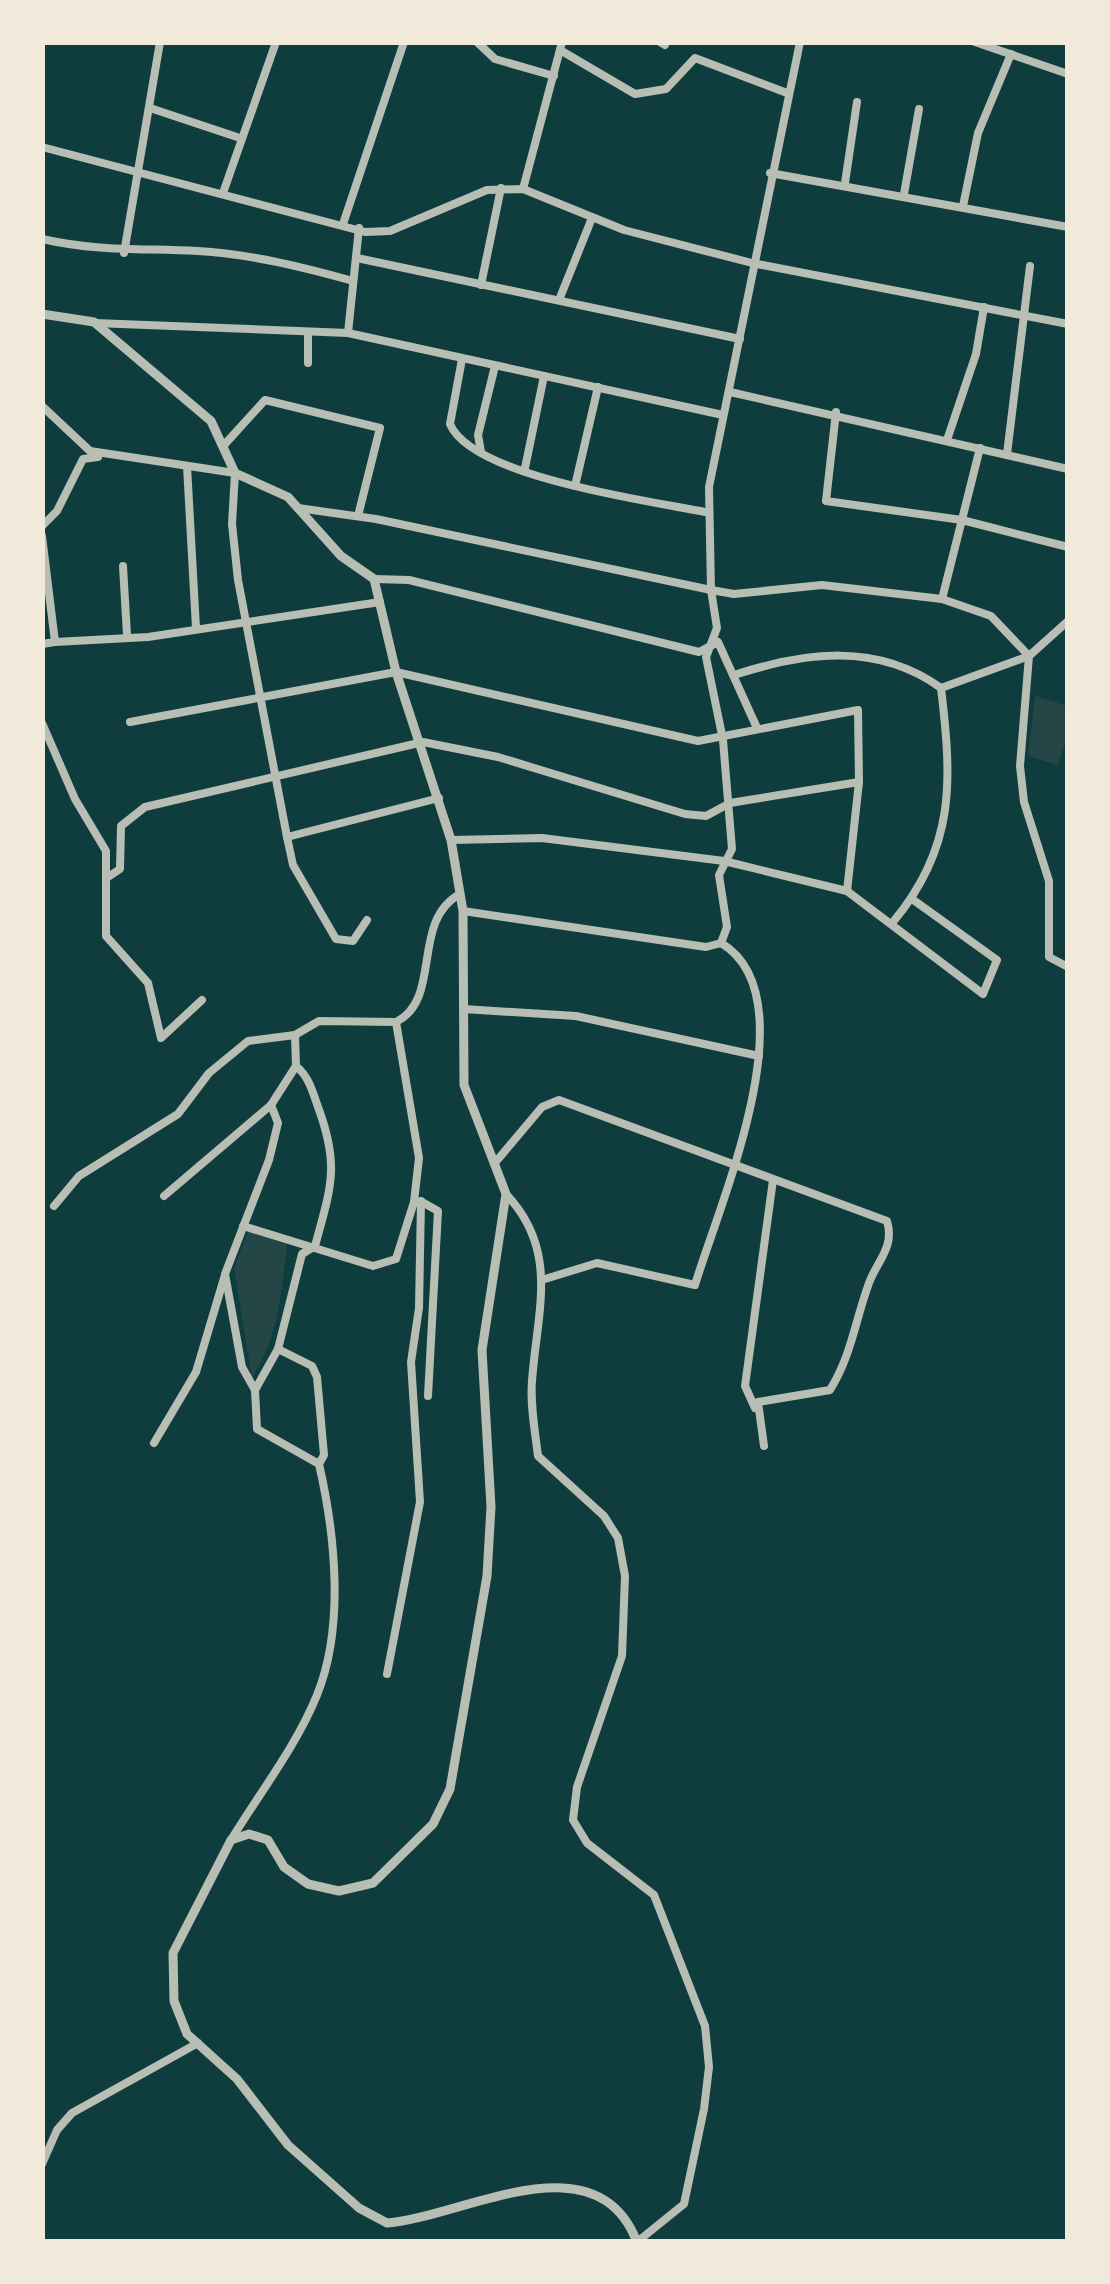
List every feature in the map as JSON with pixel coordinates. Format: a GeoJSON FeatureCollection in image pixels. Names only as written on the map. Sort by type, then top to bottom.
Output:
{"type":"FeatureCollection","features":[{"type":"Feature","properties":{"kind":"street"},"geometry":{"type":"LineString","coordinates":[[124,253],[160,42]]}},
{"type":"Feature","properties":{"kind":"street"},"geometry":{"type":"LineString","coordinates":[[223,193],[276,42]]}},
{"type":"Feature","properties":{"kind":"street"},"geometry":{"type":"LineString","coordinates":[[343,224],[404,42]]}},
{"type":"Feature","properties":{"kind":"street"},"geometry":{"type":"LineString","coordinates":[[477,42],[495,59],[554,76]]}},
{"type":"Feature","properties":{"kind":"street"},"geometry":{"type":"LineString","coordinates":[[42,406],[90,452],[235,473],[298,508],[341,556],[374,579],[409,580],[699,652],[717,628],[705,512],[800,42]]}},
{"type":"Feature","properties":{"kind":"street"},"geometry":{"type":"LineString","coordinates":[[975,42],[1068,74]]}},
{"type":"Feature","properties":{"kind":"street"},"geometry":{"type":"LineString","coordinates":[[523,189],[561,46],[635,94],[666,89],[695,58],[787,93]]}},
{"type":"Feature","properties":{"kind":"street"},"geometry":{"type":"LineString","coordinates":[[963,206],[978,133],[1011,54]]}},
{"type":"Feature","properties":{"kind":"street"},"geometry":{"type":"LineString","coordinates":[[845,183],[857,103]]}},
{"type":"Feature","properties":{"kind":"street"},"geometry":{"type":"LineString","coordinates":[[150,108],[240,138]]}},
{"type":"Feature","properties":{"kind":"street"},"geometry":{"type":"LineString","coordinates":[[904,194],[919,109]]}},
{"type":"Feature","properties":{"kind":"street"},"geometry":{"type":"LineString","coordinates":[[42,147],[359,228],[390,231],[500,188],[523,189],[593,217],[752,263],[1068,324]]}},
{"type":"Feature","properties":{"kind":"street"},"geometry":{"type":"LineString","coordinates":[[770,173],[1068,227]]}},
{"type":"Feature","properties":{"kind":"street"},"geometry":{"type":"LineString","coordinates":[[481,285],[500,188]]}},
{"type":"Feature","properties":{"kind":"street"},"geometry":{"type":"LineString","coordinates":[[559,300],[593,217]]}},
{"type":"Feature","properties":{"kind":"street"},"geometry":{"type":"LineString","coordinates":[[348,333],[359,228]]}},
{"type":"Feature","properties":{"kind":"street"},"geometry":{"type":"LineString","coordinates":[[42,239],[124,253],[199,251],[298,265],[353,280]]}},
{"type":"Feature","properties":{"kind":"street"},"geometry":{"type":"LineString","coordinates":[[357,259],[740,339]]}},
{"type":"Feature","properties":{"kind":"street"},"geometry":{"type":"LineString","coordinates":[[1007,454],[1030,266]]}},
{"type":"Feature","properties":{"kind":"street"},"geometry":{"type":"LineString","coordinates":[[947,440],[976,354],[984,307]]}},
{"type":"Feature","properties":{"kind":"street"},"geometry":{"type":"LineString","coordinates":[[42,314],[94,322],[348,333],[723,415]]}},
{"type":"Feature","properties":{"kind":"street"},"geometry":{"type":"LineString","coordinates":[[94,322],[212,421],[225,444],[235,473],[232,524],[247,624],[293,865],[336,939],[353,940],[367,920]]}},
{"type":"Feature","properties":{"kind":"street"},"geometry":{"type":"LineString","coordinates":[[308,332],[308,363]]}},
{"type":"Feature","properties":{"kind":"street"},"geometry":{"type":"LineString","coordinates":[[462,359],[450,424],[455,436],[481,453],[575,486],[705,512]]}},
{"type":"Feature","properties":{"kind":"street"},"geometry":{"type":"LineString","coordinates":[[481,453],[478,435],[495,366]]}},
{"type":"Feature","properties":{"kind":"street"},"geometry":{"type":"LineString","coordinates":[[525,468],[544,376]]}},
{"type":"Feature","properties":{"kind":"street"},"geometry":{"type":"LineString","coordinates":[[575,486],[598,387]]}},
{"type":"Feature","properties":{"kind":"street"},"geometry":{"type":"LineString","coordinates":[[730,392],[836,412],[1068,469]]}},
{"type":"Feature","properties":{"kind":"street"},"geometry":{"type":"LineString","coordinates":[[225,444],[265,400],[380,428],[358,516]]}},
{"type":"Feature","properties":{"kind":"street"},"geometry":{"type":"LineString","coordinates":[[836,412],[826,502],[962,520],[1068,548]]}},
{"type":"Feature","properties":{"kind":"street"},"geometry":{"type":"LineString","coordinates":[[942,599],[980,448]]}},
{"type":"Feature","properties":{"kind":"street"},"geometry":{"type":"LineString","coordinates":[[42,526],[57,511],[83,459],[105,455]]}},
{"type":"Feature","properties":{"kind":"street"},"geometry":{"type":"LineString","coordinates":[[187,466],[196,628]]}},
{"type":"Feature","properties":{"kind":"street"},"geometry":{"type":"LineString","coordinates":[[298,508],[358,516],[734,595],[822,584],[942,599],[991,616],[1029,656],[1021,766],[1024,802],[1048,881],[1049,957],[1068,967]]}},
{"type":"Feature","properties":{"kind":"street"},"geometry":{"type":"LineString","coordinates":[[42,536],[55,642]]}},
{"type":"Feature","properties":{"kind":"street"},"geometry":{"type":"LineString","coordinates":[[123,566],[127,635]]}},
{"type":"Feature","properties":{"kind":"street"},"geometry":{"type":"LineString","coordinates":[[278,1349],[311,1366],[317,1377],[324,1438],[319,1464],[336,1539],[324,1677],[316,1700],[231,1840],[173,1953],[173,2001],[198,2044],[237,2079],[288,2145],[358,2208],[387,2223],[486,2195],[596,2193],[625,2211],[637,2242],[684,2204],[709,2067],[705,2026],[654,1895],[587,1843],[573,1820],[577,1787],[622,1656],[625,1576],[618,1538],[604,1516],[538,1456],[531,1386],[545,1279],[524,1213],[506,1194],[464,1085],[463,911],[451,840],[423,742],[396,672],[374,579]]}},
{"type":"Feature","properties":{"kind":"street"},"geometry":{"type":"LineString","coordinates":[[42,644],[247,624],[380,602]]}},
{"type":"Feature","properties":{"kind":"street"},"geometry":{"type":"LineString","coordinates":[[941,688],[1029,656],[1064,634],[1068,621]]}},
{"type":"Feature","properties":{"kind":"street"},"geometry":{"type":"LineString","coordinates":[[709,642],[718,642],[757,728]]}},
{"type":"Feature","properties":{"kind":"street"},"geometry":{"type":"LineString","coordinates":[[709,642],[706,657],[723,740],[732,849],[718,875],[727,927],[721,943]]}},
{"type":"Feature","properties":{"kind":"street"},"geometry":{"type":"LineString","coordinates":[[734,675],[792,656],[844,653],[916,670],[941,688]]}},
{"type":"Feature","properties":{"kind":"street"},"geometry":{"type":"LineString","coordinates":[[130,722],[396,672],[668,737],[723,740],[757,728],[858,710],[859,782],[847,891]]}},
{"type":"Feature","properties":{"kind":"street"},"geometry":{"type":"LineString","coordinates":[[893,922],[912,899],[949,808],[941,688]]}},
{"type":"Feature","properties":{"kind":"street"},"geometry":{"type":"LineString","coordinates":[[42,723],[75,799],[106,851],[106,936],[148,983],[161,1038],[202,1000]]}},
{"type":"Feature","properties":{"kind":"street"},"geometry":{"type":"LineString","coordinates":[[108,877],[120,869],[122,826],[130,814],[275,774],[423,742],[706,816],[730,803],[859,782]]}},
{"type":"Feature","properties":{"kind":"street"},"geometry":{"type":"LineString","coordinates":[[287,837],[440,798]]}},
{"type":"Feature","properties":{"kind":"street"},"geometry":{"type":"LineString","coordinates":[[451,840],[542,838],[724,861],[847,891],[983,994],[997,960],[912,899]]}},
{"type":"Feature","properties":{"kind":"street"},"geometry":{"type":"LineString","coordinates":[[54,1206],[79,1176],[178,1114],[209,1073],[248,1041],[295,1035],[319,1021],[396,1022],[407,1017],[416,1001],[434,917],[460,894]]}},
{"type":"Feature","properties":{"kind":"street"},"geometry":{"type":"LineString","coordinates":[[463,911],[706,946],[721,943]]}},
{"type":"Feature","properties":{"kind":"street"},"geometry":{"type":"LineString","coordinates":[[545,1279],[597,1263],[695,1285],[754,1105],[762,1022],[747,966],[721,943]]}},
{"type":"Feature","properties":{"kind":"street"},"geometry":{"type":"LineString","coordinates":[[464,1009],[576,1016],[759,1056]]}},
{"type":"Feature","properties":{"kind":"street"},"geometry":{"type":"LineString","coordinates":[[387,1674],[420,1502],[411,1362],[419,1308],[419,1158],[396,1022]]}},
{"type":"Feature","properties":{"kind":"street"},"geometry":{"type":"LineString","coordinates":[[164,1196],[208,1163],[240,1126],[271,1105],[296,1066],[295,1035]]}},
{"type":"Feature","properties":{"kind":"street"},"geometry":{"type":"LineString","coordinates":[[255,1390],[278,1349],[302,1254],[315,1246],[336,1170],[334,1149],[307,1075],[296,1066]]}},
{"type":"Feature","properties":{"kind":"street"},"geometry":{"type":"LineString","coordinates":[[494,1164],[542,1107],[559,1100],[887,1221],[890,1232],[885,1256],[870,1280],[854,1348],[830,1390],[808,1396],[775,1395],[755,1408]]}},
{"type":"Feature","properties":{"kind":"street"},"geometry":{"type":"LineString","coordinates":[[154,1443],[196,1372],[278,1123],[271,1105]]}},
{"type":"Feature","properties":{"kind":"street"},"geometry":{"type":"LineString","coordinates":[[764,1446],[746,1386],[773,1180]]}},
{"type":"Feature","properties":{"kind":"street"},"geometry":{"type":"LineString","coordinates":[[231,1840],[249,1834],[268,1840],[284,1867],[308,1884],[339,1891],[373,1882],[433,1824],[450,1789],[487,1576],[491,1508],[482,1350],[506,1194]]}},
{"type":"Feature","properties":{"kind":"street"},"geometry":{"type":"LineString","coordinates":[[243,1226],[373,1266],[388,1265],[405,1238],[418,1200]]}},
{"type":"Feature","properties":{"kind":"street"},"geometry":{"type":"LineString","coordinates":[[418,1200],[438,1210],[428,1396]]}},
{"type":"Feature","properties":{"kind":"street"},"geometry":{"type":"LineString","coordinates":[[225,1274],[242,1367],[255,1390],[257,1430],[319,1464]]}},
{"type":"Feature","properties":{"kind":"street"},"geometry":{"type":"LineString","coordinates":[[42,2164],[57,2130],[72,2113],[198,2044]]}},
{"type":"Feature","properties":{"kind":"shaded area"},"geometry":{"type":"Polygon","coordinates":[[[1035,696],[1068,706],[1068,733],[1058,765],[1028,756],[1035,696]]]}},
{"type":"Feature","properties":{"kind":"shaded area"},"geometry":{"type":"Polygon","coordinates":[[[248,1232],[287,1244],[273,1330],[252,1378],[234,1268],[248,1232]]]}}]}
